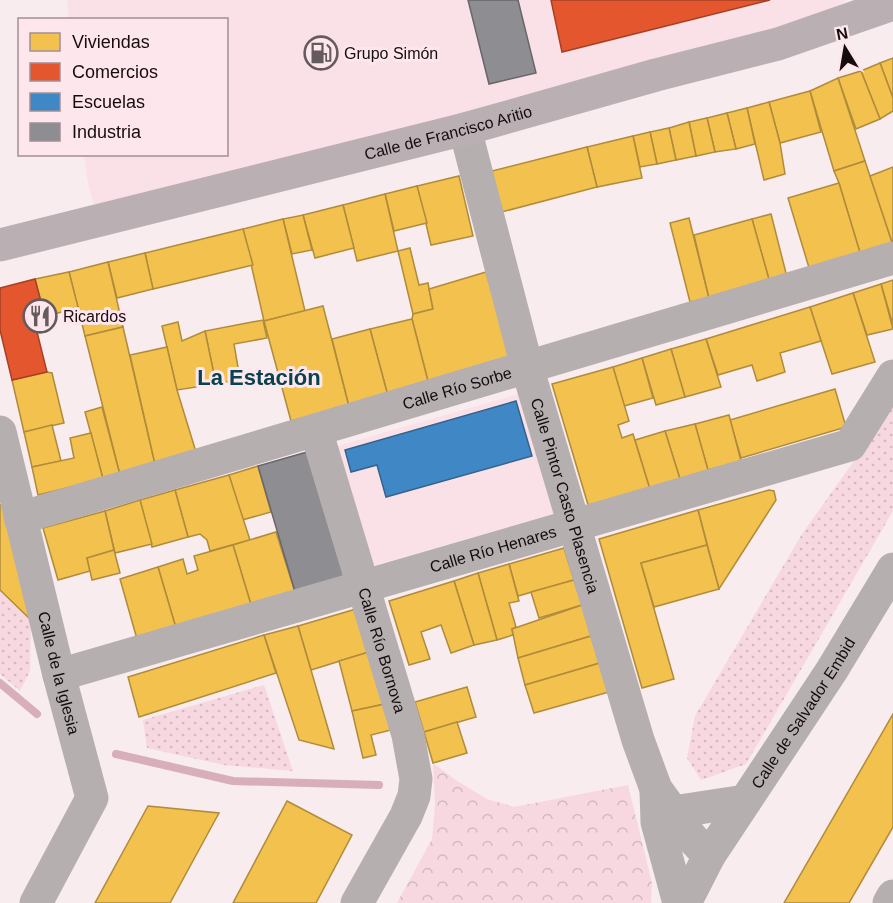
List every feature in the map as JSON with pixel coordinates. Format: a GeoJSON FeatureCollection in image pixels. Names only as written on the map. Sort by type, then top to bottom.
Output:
{"type":"FeatureCollection","features":[{"type":"Feature","properties":{"kind":"main road","name":"Calle de Francisco Aritio"},"geometry":{"type":"LineString","coordinates":[[0,245],[465,129],[778,44],[893,4]]}},
{"type":"Feature","properties":{"kind":"street","name":"Calle Pintor Casto Plasencia"},"geometry":{"type":"LineString","coordinates":[[465,129],[527,367],[638,740],[664,801],[709,856]]}},
{"type":"Feature","properties":{"kind":"street","name":"Calle Río Sorbe"},"geometry":{"type":"LineString","coordinates":[[20,518],[893,258]]}},
{"type":"Feature","properties":{"kind":"street","name":"Calle Río Henares"},"geometry":{"type":"LineString","coordinates":[[58,675],[850,445],[893,376]]}},
{"type":"Feature","properties":{"kind":"street","name":"Calle Río Bornova"},"geometry":{"type":"LineString","coordinates":[[316,430],[408,735],[416,779],[414,796],[406,816],[357,903]]}},
{"type":"Feature","properties":{"kind":"street","name":"Calle de la Iglesia"},"geometry":{"type":"LineString","coordinates":[[0,432],[58,675],[92,798],[36,903]]}},
{"type":"Feature","properties":{"kind":"street","name":"Calle de Salvador Embid"},"geometry":{"type":"LineString","coordinates":[[686,903],[709,856],[832,670],[893,569]]}},
{"type":"Feature","properties":{"kind":"street","name":"Calle Pintor Casto Plasencia"},"geometry":{"type":"LineString","coordinates":[[664,801],[657,822],[680,903]]}},
{"type":"Feature","properties":{"kind":"street"},"geometry":{"type":"LineString","coordinates":[[664,801],[745,801]]}},
{"type":"Feature","properties":{"kind":"street"},"geometry":{"type":"LineString","coordinates":[[889,903],[893,896]]}},
{"type":"Feature","properties":{"kind":"shaded area"},"geometry":{"type":"Polygon","coordinates":[[[67,0],[847,0],[778,44],[98,222],[84,156],[228,156],[228,18],[69,18],[67,0]]]}},
{"type":"Feature","properties":{"kind":"shaded area"},"geometry":{"type":"Polygon","coordinates":[[[522,393],[557,513],[368,567],[334,447],[522,393]]]}},
{"type":"Feature","properties":{"kind":"green space"},"geometry":{"type":"Polygon","coordinates":[[[893,406],[893,511],[746,764],[701,780],[687,758],[695,716],[802,534],[893,406]]]}},
{"type":"Feature","properties":{"kind":"green space"},"geometry":{"type":"Polygon","coordinates":[[[0,590],[31,620],[30,671],[20,691],[0,674],[0,590]]]}},
{"type":"Feature","properties":{"kind":"green space"},"geometry":{"type":"Polygon","coordinates":[[[264,685],[293,771],[224,765],[147,748],[143,720],[264,685]]]}},
{"type":"Feature","properties":{"kind":"green space"},"geometry":{"type":"Polygon","coordinates":[[[433,763],[487,799],[514,807],[628,785],[652,883],[651,903],[397,903],[432,839],[435,805],[433,763]]]}},
{"type":"Feature","properties":{"kind":"building: Viviendas"},"geometry":{"type":"Polygon","coordinates":[[[893,58],[893,98],[880,63],[893,58]]]}},
{"type":"Feature","properties":{"kind":"building: Viviendas"},"geometry":{"type":"Polygon","coordinates":[[[880,63],[893,98],[893,111],[880,119],[861,71],[880,63]]]}},
{"type":"Feature","properties":{"kind":"building: Viviendas"},"geometry":{"type":"Polygon","coordinates":[[[861,71],[880,119],[856,129],[838,78],[861,71]]]}},
{"type":"Feature","properties":{"kind":"building: Viviendas"},"geometry":{"type":"Polygon","coordinates":[[[838,78],[865,161],[834,171],[810,91],[838,78]]]}},
{"type":"Feature","properties":{"kind":"building: Viviendas"},"geometry":{"type":"Polygon","coordinates":[[[810,91],[821,132],[780,143],[769,102],[810,91]]]}},
{"type":"Feature","properties":{"kind":"building: Viviendas"},"geometry":{"type":"Polygon","coordinates":[[[769,102],[780,143],[785,174],[764,180],[747,108],[769,102]]]}},
{"type":"Feature","properties":{"kind":"building: Viviendas"},"geometry":{"type":"Polygon","coordinates":[[[747,108],[755,144],[736,149],[727,113],[747,108]]]}},
{"type":"Feature","properties":{"kind":"building: Viviendas"},"geometry":{"type":"Polygon","coordinates":[[[727,113],[736,149],[715,152],[707,118],[727,113]]]}},
{"type":"Feature","properties":{"kind":"building: Viviendas"},"geometry":{"type":"Polygon","coordinates":[[[707,118],[715,152],[696,156],[689,122],[707,118]]]}},
{"type":"Feature","properties":{"kind":"building: Viviendas"},"geometry":{"type":"Polygon","coordinates":[[[689,122],[696,156],[676,160],[669,128],[689,122]]]}},
{"type":"Feature","properties":{"kind":"building: Viviendas"},"geometry":{"type":"Polygon","coordinates":[[[669,128],[676,160],[657,164],[650,132],[669,128]]]}},
{"type":"Feature","properties":{"kind":"building: Viviendas"},"geometry":{"type":"Polygon","coordinates":[[[650,132],[657,164],[640,167],[633,136],[650,132]]]}},
{"type":"Feature","properties":{"kind":"building: Viviendas"},"geometry":{"type":"Polygon","coordinates":[[[633,136],[642,178],[597,187],[587,147],[633,136]]]}},
{"type":"Feature","properties":{"kind":"building: Viviendas"},"geometry":{"type":"Polygon","coordinates":[[[587,147],[597,187],[498,213],[488,172],[587,147]]]}},
{"type":"Feature","properties":{"kind":"building: Viviendas"},"geometry":{"type":"Polygon","coordinates":[[[865,161],[893,245],[861,256],[834,171],[865,161]]]}},
{"type":"Feature","properties":{"kind":"building: Viviendas"},"geometry":{"type":"Polygon","coordinates":[[[893,167],[893,245],[870,176],[893,167]]]}},
{"type":"Feature","properties":{"kind":"building: Viviendas"},"geometry":{"type":"Polygon","coordinates":[[[459,176],[473,236],[431,245],[417,186],[459,176]]]}},
{"type":"Feature","properties":{"kind":"building: Viviendas"},"geometry":{"type":"Polygon","coordinates":[[[839,183],[861,256],[810,271],[788,198],[839,183]]]}},
{"type":"Feature","properties":{"kind":"building: Viviendas"},"geometry":{"type":"Polygon","coordinates":[[[417,186],[427,223],[394,231],[385,194],[417,186]]]}},
{"type":"Feature","properties":{"kind":"building: Viviendas"},"geometry":{"type":"Polygon","coordinates":[[[385,194],[398,251],[357,261],[343,205],[385,194]]]}},
{"type":"Feature","properties":{"kind":"building: Viviendas"},"geometry":{"type":"Polygon","coordinates":[[[343,205],[354,248],[315,258],[303,215],[343,205]]]}},
{"type":"Feature","properties":{"kind":"building: Viviendas"},"geometry":{"type":"Polygon","coordinates":[[[771,214],[787,277],[770,283],[752,219],[771,214]]]}},
{"type":"Feature","properties":{"kind":"building: Viviendas"},"geometry":{"type":"Polygon","coordinates":[[[303,215],[312,250],[292,254],[283,219],[303,215]]]}},
{"type":"Feature","properties":{"kind":"building: Viviendas"},"geometry":{"type":"Polygon","coordinates":[[[689,218],[709,298],[690,302],[670,223],[689,218]]]}},
{"type":"Feature","properties":{"kind":"building: Viviendas"},"geometry":{"type":"Polygon","coordinates":[[[283,219],[305,311],[264,321],[243,229],[283,219]]]}},
{"type":"Feature","properties":{"kind":"building: Viviendas"},"geometry":{"type":"Polygon","coordinates":[[[752,219],[770,283],[709,298],[694,235],[752,219]]]}},
{"type":"Feature","properties":{"kind":"building: Viviendas"},"geometry":{"type":"Polygon","coordinates":[[[243,229],[253,265],[153,289],[145,253],[243,229]]]}},
{"type":"Feature","properties":{"kind":"building: Viviendas"},"geometry":{"type":"Polygon","coordinates":[[[410,248],[419,285],[428,283],[433,309],[413,314],[398,251],[410,248]]]}},
{"type":"Feature","properties":{"kind":"building: Viviendas"},"geometry":{"type":"Polygon","coordinates":[[[145,253],[153,289],[117,298],[108,262],[145,253]]]}},
{"type":"Feature","properties":{"kind":"building: Viviendas"},"geometry":{"type":"Polygon","coordinates":[[[108,262],[123,327],[85,336],[69,272],[108,262]]]}},
{"type":"Feature","properties":{"kind":"building: Viviendas"},"geometry":{"type":"Polygon","coordinates":[[[69,272],[78,307],[45,317],[35,279],[69,272]]]}},
{"type":"Feature","properties":{"kind":"building: Viviendas"},"geometry":{"type":"Polygon","coordinates":[[[486,272],[512,359],[429,385],[412,319],[413,314],[433,309],[429,289],[486,272]]]}},
{"type":"Feature","properties":{"kind":"building: Viviendas"},"geometry":{"type":"Polygon","coordinates":[[[893,280],[893,325],[881,284],[893,280]]]}},
{"type":"Feature","properties":{"kind":"building: Viviendas"},"geometry":{"type":"Polygon","coordinates":[[[881,284],[893,329],[867,335],[853,293],[881,284]]]}},
{"type":"Feature","properties":{"kind":"building: Viviendas"},"geometry":{"type":"Polygon","coordinates":[[[853,293],[875,362],[832,374],[810,307],[853,293]]]}},
{"type":"Feature","properties":{"kind":"building: Viviendas"},"geometry":{"type":"Polygon","coordinates":[[[323,306],[349,406],[291,421],[264,321],[323,306]]]}},
{"type":"Feature","properties":{"kind":"building: Viviendas"},"geometry":{"type":"Polygon","coordinates":[[[810,307],[821,341],[780,353],[785,372],[757,381],[752,365],[718,375],[706,339],[810,307]]]}},
{"type":"Feature","properties":{"kind":"building: Viviendas"},"geometry":{"type":"Polygon","coordinates":[[[412,319],[429,385],[388,396],[370,329],[412,319]]]}},
{"type":"Feature","properties":{"kind":"building: Viviendas"},"geometry":{"type":"Polygon","coordinates":[[[263,320],[267,338],[234,344],[240,379],[216,384],[205,331],[263,320]]]}},
{"type":"Feature","properties":{"kind":"building: Viviendas"},"geometry":{"type":"Polygon","coordinates":[[[178,322],[182,341],[205,331],[216,384],[177,390],[162,326],[178,322]]]}},
{"type":"Feature","properties":{"kind":"building: Viviendas"},"geometry":{"type":"Polygon","coordinates":[[[123,327],[155,464],[120,475],[85,336],[123,327]]]}},
{"type":"Feature","properties":{"kind":"building: Viviendas"},"geometry":{"type":"Polygon","coordinates":[[[370,329],[388,396],[349,406],[332,339],[370,329]]]}},
{"type":"Feature","properties":{"kind":"building: Viviendas"},"geometry":{"type":"Polygon","coordinates":[[[706,339],[721,387],[685,397],[671,349],[706,339]]]}},
{"type":"Feature","properties":{"kind":"building: Viviendas"},"geometry":{"type":"Polygon","coordinates":[[[167,347],[177,390],[196,452],[155,464],[130,355],[167,347]]]}},
{"type":"Feature","properties":{"kind":"building: Viviendas"},"geometry":{"type":"Polygon","coordinates":[[[671,349],[685,397],[656,405],[642,358],[671,349]]]}},
{"type":"Feature","properties":{"kind":"building: Viviendas"},"geometry":{"type":"Polygon","coordinates":[[[642,358],[653,398],[624,406],[613,367],[642,358]]]}},
{"type":"Feature","properties":{"kind":"building: Viviendas"},"geometry":{"type":"Polygon","coordinates":[[[613,367],[629,421],[618,425],[622,438],[633,434],[650,489],[589,508],[552,384],[613,367]]]}},
{"type":"Feature","properties":{"kind":"building: Viviendas"},"geometry":{"type":"Polygon","coordinates":[[[47,372],[52,373],[64,423],[24,432],[12,380],[47,372]]]}},
{"type":"Feature","properties":{"kind":"building: Viviendas"},"geometry":{"type":"Polygon","coordinates":[[[835,389],[846,427],[741,458],[730,420],[835,389]]]}},
{"type":"Feature","properties":{"kind":"building: Viviendas"},"geometry":{"type":"Polygon","coordinates":[[[102,407],[120,475],[103,479],[85,412],[102,407]]]}},
{"type":"Feature","properties":{"kind":"building: Viviendas"},"geometry":{"type":"Polygon","coordinates":[[[729,415],[741,461],[708,470],[695,424],[729,415]]]}},
{"type":"Feature","properties":{"kind":"building: Viviendas"},"geometry":{"type":"Polygon","coordinates":[[[695,424],[708,470],[680,479],[665,431],[695,424]]]}},
{"type":"Feature","properties":{"kind":"building: Viviendas"},"geometry":{"type":"Polygon","coordinates":[[[52,425],[61,461],[32,467],[24,432],[52,425]]]}},
{"type":"Feature","properties":{"kind":"building: Viviendas"},"geometry":{"type":"Polygon","coordinates":[[[665,431],[680,479],[650,489],[635,440],[665,431]]]}},
{"type":"Feature","properties":{"kind":"building: Viviendas"},"geometry":{"type":"Polygon","coordinates":[[[91,433],[103,479],[38,495],[32,467],[74,458],[70,438],[91,433]]]}},
{"type":"Feature","properties":{"kind":"building: Viviendas"},"geometry":{"type":"Polygon","coordinates":[[[258,466],[271,512],[242,520],[229,475],[258,466]]]}},
{"type":"Feature","properties":{"kind":"building: Viviendas"},"geometry":{"type":"Polygon","coordinates":[[[229,475],[250,540],[210,551],[207,540],[200,534],[188,537],[175,490],[229,475]]]}},
{"type":"Feature","properties":{"kind":"building: Viviendas"},"geometry":{"type":"Polygon","coordinates":[[[175,490],[188,537],[152,547],[140,500],[175,490]]]}},
{"type":"Feature","properties":{"kind":"building: Viviendas"},"geometry":{"type":"Polygon","coordinates":[[[769,490],[774,491],[776,500],[719,589],[698,510],[769,490]]]}},
{"type":"Feature","properties":{"kind":"building: Viviendas"},"geometry":{"type":"Polygon","coordinates":[[[140,500],[152,544],[115,553],[105,511],[140,500]]]}},
{"type":"Feature","properties":{"kind":"building: Viviendas"},"geometry":{"type":"Polygon","coordinates":[[[5,504],[31,620],[0,590],[0,505],[5,504]]]}},
{"type":"Feature","properties":{"kind":"building: Viviendas"},"geometry":{"type":"Polygon","coordinates":[[[698,510],[707,545],[641,563],[674,679],[642,688],[599,539],[698,510]]]}},
{"type":"Feature","properties":{"kind":"building: Viviendas"},"geometry":{"type":"Polygon","coordinates":[[[105,511],[114,550],[87,558],[90,571],[58,580],[43,528],[105,511]]]}},
{"type":"Feature","properties":{"kind":"building: Viviendas"},"geometry":{"type":"Polygon","coordinates":[[[276,532],[296,595],[252,608],[233,545],[276,532]]]}},
{"type":"Feature","properties":{"kind":"building: Viviendas"},"geometry":{"type":"Polygon","coordinates":[[[233,545],[252,608],[176,628],[158,567],[183,559],[187,574],[198,570],[194,556],[233,545]]]}},
{"type":"Feature","properties":{"kind":"building: Viviendas"},"geometry":{"type":"Polygon","coordinates":[[[707,545],[719,589],[654,607],[641,563],[707,545]]]}},
{"type":"Feature","properties":{"kind":"building: Viviendas"},"geometry":{"type":"Polygon","coordinates":[[[564,548],[574,580],[518,596],[509,564],[564,548]]]}},
{"type":"Feature","properties":{"kind":"building: Viviendas"},"geometry":{"type":"Polygon","coordinates":[[[114,550],[120,573],[92,580],[87,558],[114,550]]]}},
{"type":"Feature","properties":{"kind":"building: Viviendas"},"geometry":{"type":"Polygon","coordinates":[[[509,564],[519,601],[509,603],[516,627],[512,629],[513,635],[497,640],[478,573],[509,564]]]}},
{"type":"Feature","properties":{"kind":"building: Viviendas"},"geometry":{"type":"Polygon","coordinates":[[[158,567],[176,628],[137,639],[120,579],[158,567]]]}},
{"type":"Feature","properties":{"kind":"building: Viviendas"},"geometry":{"type":"Polygon","coordinates":[[[478,573],[497,640],[474,645],[454,581],[478,573]]]}},
{"type":"Feature","properties":{"kind":"building: Viviendas"},"geometry":{"type":"Polygon","coordinates":[[[574,580],[582,605],[539,618],[531,592],[574,580]]]}},
{"type":"Feature","properties":{"kind":"building: Viviendas"},"geometry":{"type":"Polygon","coordinates":[[[454,581],[474,645],[451,653],[441,625],[421,632],[430,659],[409,665],[389,601],[454,581]]]}},
{"type":"Feature","properties":{"kind":"building: Viviendas"},"geometry":{"type":"Polygon","coordinates":[[[582,605],[591,636],[518,658],[512,629],[582,605]]]}},
{"type":"Feature","properties":{"kind":"building: Viviendas"},"geometry":{"type":"Polygon","coordinates":[[[356,609],[369,652],[311,670],[298,626],[356,609]]]}},
{"type":"Feature","properties":{"kind":"building: Viviendas"},"geometry":{"type":"Polygon","coordinates":[[[298,626],[334,749],[299,740],[264,635],[298,626]]]}},
{"type":"Feature","properties":{"kind":"building: Viviendas"},"geometry":{"type":"Polygon","coordinates":[[[264,635],[276,673],[139,717],[128,677],[264,635]]]}},
{"type":"Feature","properties":{"kind":"building: Viviendas"},"geometry":{"type":"Polygon","coordinates":[[[591,636],[600,663],[525,685],[518,658],[591,636]]]}},
{"type":"Feature","properties":{"kind":"building: Viviendas"},"geometry":{"type":"Polygon","coordinates":[[[369,652],[385,704],[352,711],[339,661],[369,652]]]}},
{"type":"Feature","properties":{"kind":"building: Viviendas"},"geometry":{"type":"Polygon","coordinates":[[[600,663],[609,692],[534,713],[525,685],[600,663]]]}},
{"type":"Feature","properties":{"kind":"building: Viviendas"},"geometry":{"type":"Polygon","coordinates":[[[467,687],[476,717],[424,732],[415,702],[467,687]]]}},
{"type":"Feature","properties":{"kind":"building: Viviendas"},"geometry":{"type":"Polygon","coordinates":[[[385,704],[391,730],[371,735],[376,755],[363,758],[352,711],[385,704]]]}},
{"type":"Feature","properties":{"kind":"building: Viviendas"},"geometry":{"type":"Polygon","coordinates":[[[893,714],[893,827],[849,903],[784,903],[893,714]]]}},
{"type":"Feature","properties":{"kind":"building: Viviendas"},"geometry":{"type":"Polygon","coordinates":[[[457,722],[467,753],[433,763],[424,732],[457,722]]]}},
{"type":"Feature","properties":{"kind":"building: Viviendas"},"geometry":{"type":"Polygon","coordinates":[[[287,801],[352,835],[316,903],[233,903],[287,801]]]}},
{"type":"Feature","properties":{"kind":"building: Viviendas"},"geometry":{"type":"Polygon","coordinates":[[[148,806],[219,813],[170,903],[95,903],[148,806]]]}},
{"type":"Feature","properties":{"kind":"building: Comercios"},"geometry":{"type":"Polygon","coordinates":[[[551,0],[770,0],[562,52],[551,0]]]}},
{"type":"Feature","properties":{"kind":"building: Comercios"},"geometry":{"type":"Polygon","coordinates":[[[35,279],[45,317],[34,320],[47,372],[12,380],[0,330],[0,288],[35,279]]]}},
{"type":"Feature","properties":{"kind":"building: Escuelas"},"geometry":{"type":"Polygon","coordinates":[[[516,401],[532,456],[386,497],[377,465],[351,472],[345,450],[516,401]]]}},
{"type":"Feature","properties":{"kind":"building: Industria"},"geometry":{"type":"Polygon","coordinates":[[[468,0],[518,0],[536,73],[489,84],[468,0]]]}},
{"type":"Feature","properties":{"kind":"building: Industria"},"geometry":{"type":"Polygon","coordinates":[[[314,450],[351,579],[296,595],[258,466],[314,450]]]}},
{"type":"Feature","properties":{"kind":"waterway"},"geometry":{"type":"LineString","coordinates":[[0,683],[37,714]]}},
{"type":"Feature","properties":{"kind":"waterway"},"geometry":{"type":"LineString","coordinates":[[116,754],[233,781],[379,785]]}},
{"type":"Feature","properties":{"kind":"place","name":"Grupo Simón"},"geometry":{"type":"Point","coordinates":[321,53]}},
{"type":"Feature","properties":{"kind":"place","name":"Ricardos"},"geometry":{"type":"Point","coordinates":[40,316]}},
{"type":"Feature","properties":{"kind":"district","name":"La Estación"},"geometry":{"type":"Point","coordinates":[259,377]}}]}
